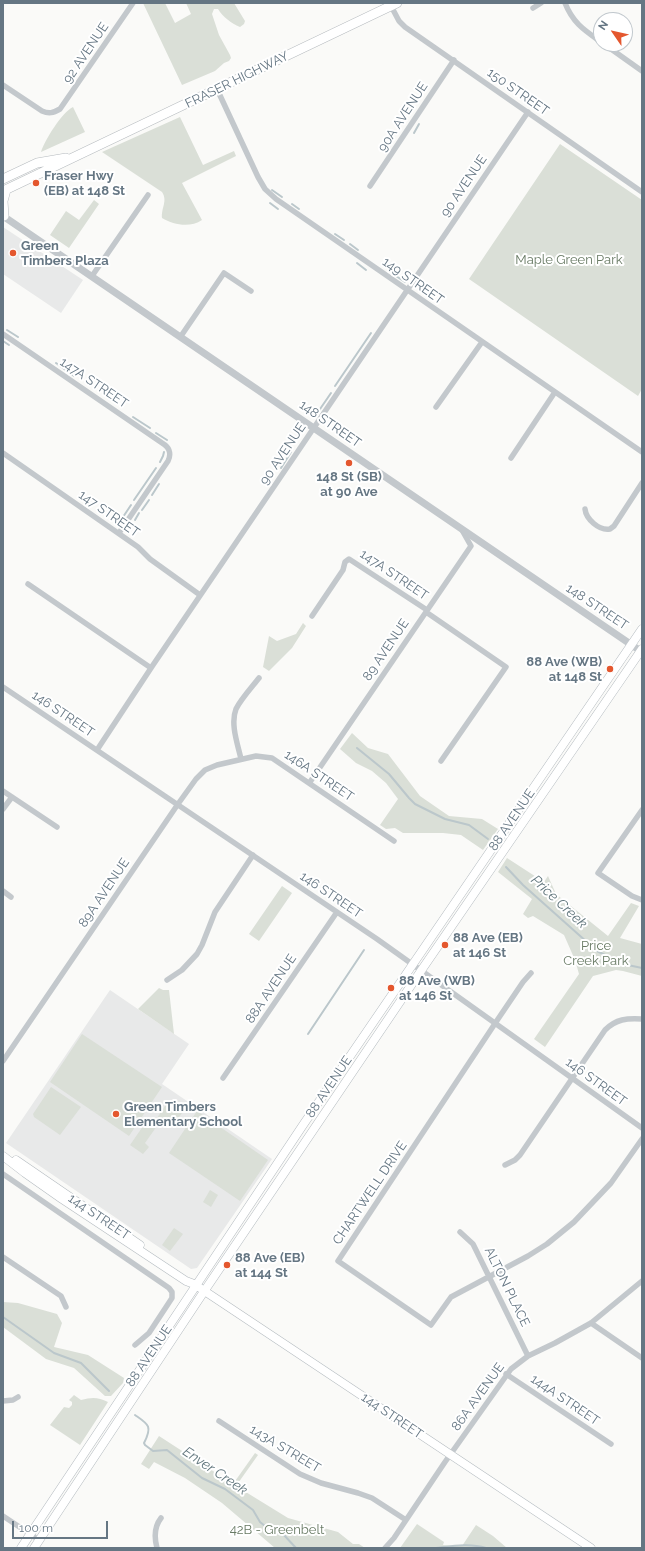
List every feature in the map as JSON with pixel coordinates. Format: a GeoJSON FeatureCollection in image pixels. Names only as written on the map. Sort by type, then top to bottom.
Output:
{"type":"FeatureCollection","features":[{"type":"Feature","properties":{"kind":"main road","name":"FRASER HIGHWAY"},"geometry":{"type":"LineString","coordinates":[[5,190],[217,90],[393,4]]}},
{"type":"Feature","properties":{"kind":"main road","name":"FRASER HIGHWAY"},"geometry":{"type":"LineString","coordinates":[[3,179],[37,163],[77,156]]}},
{"type":"Feature","properties":{"kind":"main road"},"geometry":{"type":"LineString","coordinates":[[3,216],[5,190]]}},
{"type":"Feature","properties":{"kind":"main road","name":"88 AVENUE"},"geometry":{"type":"LineString","coordinates":[[21,1548],[195,1285],[642,629]]}},
{"type":"Feature","properties":{"kind":"main road","name":"88 AVENUE"},"geometry":{"type":"LineString","coordinates":[[34,1548],[204,1291],[421,971],[641,651]]}},
{"type":"Feature","properties":{"kind":"main road","name":"144 STREET"},"geometry":{"type":"LineString","coordinates":[[3,1151],[188,1277],[195,1285]]}},
{"type":"Feature","properties":{"kind":"main road","name":"144 STREET"},"geometry":{"type":"LineString","coordinates":[[3,1156],[109,1231],[186,1281],[195,1285],[591,1548]]}},
{"type":"Feature","properties":{"kind":"street","name":"92 AVENUE"},"geometry":{"type":"LineString","coordinates":[[3,85],[42,111],[54,113],[66,102],[133,3]]}},
{"type":"Feature","properties":{"kind":"street"},"geometry":{"type":"LineString","coordinates":[[533,8],[541,3]]}},
{"type":"Feature","properties":{"kind":"street"},"geometry":{"type":"LineString","coordinates":[[565,3],[571,16],[577,24],[593,36]]}},
{"type":"Feature","properties":{"kind":"street","name":"150 STREET"},"geometry":{"type":"LineString","coordinates":[[393,4],[402,24],[642,192]]}},
{"type":"Feature","properties":{"kind":"street"},"geometry":{"type":"LineString","coordinates":[[615,52],[642,71]]}},
{"type":"Feature","properties":{"kind":"street","name":"90A AVENUE"},"geometry":{"type":"LineString","coordinates":[[370,186],[454,60]]}},
{"type":"Feature","properties":{"kind":"street","name":"149 STREET"},"geometry":{"type":"LineString","coordinates":[[217,90],[258,177],[268,192],[280,203],[642,452]]}},
{"type":"Feature","properties":{"kind":"street","name":"90 AVENUE"},"geometry":{"type":"LineString","coordinates":[[97,750],[200,595],[528,112]]}},
{"type":"Feature","properties":{"kind":"street"},"geometry":{"type":"LineString","coordinates":[[92,276],[148,195]]}},
{"type":"Feature","properties":{"kind":"street","name":"148 STREET"},"geometry":{"type":"LineString","coordinates":[[3,216],[641,651]]}},
{"type":"Feature","properties":{"kind":"street"},"geometry":{"type":"LineString","coordinates":[[181,336],[224,273],[251,291]]}},
{"type":"Feature","properties":{"kind":"street","name":"147A STREET"},"geometry":{"type":"LineString","coordinates":[[3,334],[165,445],[170,451],[168,461],[119,533]]}},
{"type":"Feature","properties":{"kind":"street"},"geometry":{"type":"LineString","coordinates":[[436,407],[482,342]]}},
{"type":"Feature","properties":{"kind":"street"},"geometry":{"type":"LineString","coordinates":[[511,458],[555,392]]}},
{"type":"Feature","properties":{"kind":"street","name":"147 STREET"},"geometry":{"type":"LineString","coordinates":[[3,454],[119,533],[138,547],[150,559],[200,595]]}},
{"type":"Feature","properties":{"kind":"street"},"geometry":{"type":"LineString","coordinates":[[585,509],[586,516],[590,520],[603,529],[610,529],[614,526],[642,483]]}},
{"type":"Feature","properties":{"kind":"street","name":"89 AVENUE"},"geometry":{"type":"LineString","coordinates":[[310,782],[471,546],[462,530]]}},
{"type":"Feature","properties":{"kind":"street","name":"147A STREET"},"geometry":{"type":"LineString","coordinates":[[312,616],[343,570],[345,562],[349,559],[506,667],[441,761]]}},
{"type":"Feature","properties":{"kind":"street"},"geometry":{"type":"LineString","coordinates":[[28,584],[151,668]]}},
{"type":"Feature","properties":{"kind":"street"},"geometry":{"type":"LineString","coordinates":[[241,759],[235,732],[234,720],[236,709],[259,678]]}},
{"type":"Feature","properties":{"kind":"street","name":"146 STREET"},"geometry":{"type":"LineString","coordinates":[[3,687],[413,964],[642,1128]]}},
{"type":"Feature","properties":{"kind":"street","name":"146A STREET"},"geometry":{"type":"LineString","coordinates":[[241,759],[261,756],[272,758],[310,782],[394,840]]}},
{"type":"Feature","properties":{"kind":"street","name":"89A AVENUE"},"geometry":{"type":"LineString","coordinates":[[3,1061],[196,779],[205,770],[217,765],[241,759]]}},
{"type":"Feature","properties":{"kind":"street"},"geometry":{"type":"LineString","coordinates":[[3,791],[57,826]]}},
{"type":"Feature","properties":{"kind":"street"},"geometry":{"type":"LineString","coordinates":[[3,809],[12,797]]}},
{"type":"Feature","properties":{"kind":"street"},"geometry":{"type":"LineString","coordinates":[[642,810],[598,873],[632,896],[642,900]]}},
{"type":"Feature","properties":{"kind":"street"},"geometry":{"type":"LineString","coordinates":[[167,980],[182,970],[197,954],[215,912],[253,855]]}},
{"type":"Feature","properties":{"kind":"street"},"geometry":{"type":"LineString","coordinates":[[3,891],[11,897]]}},
{"type":"Feature","properties":{"kind":"street","name":"88A AVENUE"},"geometry":{"type":"LineString","coordinates":[[223,1078],[336,912]]}},
{"type":"Feature","properties":{"kind":"street"},"geometry":{"type":"LineString","coordinates":[[496,1024],[523,982],[531,973]]}},
{"type":"Feature","properties":{"kind":"street"},"geometry":{"type":"LineString","coordinates":[[505,1164],[515,1160],[520,1155],[602,1034],[612,1023],[626,1019],[642,1019]]}},
{"type":"Feature","properties":{"kind":"street","name":"CHARTWELL DRIVE"},"geometry":{"type":"LineString","coordinates":[[496,1024],[338,1261],[431,1325],[451,1297],[542,1247],[574,1222],[610,1183],[642,1139]]}},
{"type":"Feature","properties":{"kind":"street"},"geometry":{"type":"LineString","coordinates":[[3,1174],[169,1288],[172,1292],[172,1298],[149,1333],[135,1345]]}},
{"type":"Feature","properties":{"kind":"street","name":"ALTON PLACE"},"geometry":{"type":"LineString","coordinates":[[460,1232],[473,1244],[528,1356]]}},
{"type":"Feature","properties":{"kind":"street"},"geometry":{"type":"LineString","coordinates":[[3,1257],[61,1296],[66,1307]]}},
{"type":"Feature","properties":{"kind":"street","name":"86A AVENUE"},"geometry":{"type":"LineString","coordinates":[[385,1548],[406,1520],[506,1374],[528,1356],[555,1344],[590,1323],[642,1281]]}},
{"type":"Feature","properties":{"kind":"street"},"geometry":{"type":"LineString","coordinates":[[590,1323],[642,1358]]}},
{"type":"Feature","properties":{"kind":"street","name":"144A STREET"},"geometry":{"type":"LineString","coordinates":[[506,1374],[611,1444]]}},
{"type":"Feature","properties":{"kind":"street"},"geometry":{"type":"LineString","coordinates":[[3,1401],[13,1400],[18,1397]]}},
{"type":"Feature","properties":{"kind":"street","name":"143A STREET"},"geometry":{"type":"LineString","coordinates":[[219,1421],[300,1474],[316,1481],[372,1498],[406,1520]]}},
{"type":"Feature","properties":{"kind":"street"},"geometry":{"type":"LineString","coordinates":[[3,1516],[39,1540]]}},
{"type":"Feature","properties":{"kind":"street"},"geometry":{"type":"LineString","coordinates":[[157,1548],[155,1535],[156,1525],[161,1518]]}},
{"type":"Feature","properties":{"kind":"shaded area"},"geometry":{"type":"Polygon","coordinates":[[[3,227],[83,280],[61,313],[3,274],[3,227]]]}},
{"type":"Feature","properties":{"kind":"shaded area","name":"Green Timbers Elementary School"},"geometry":{"type":"Polygon","coordinates":[[[110,990],[189,1044],[162,1084],[272,1159],[197,1268],[191,1269],[6,1143],[110,990]]]}},
{"type":"Feature","properties":{"kind":"green space"},"geometry":{"type":"Polygon","coordinates":[[[143,3],[165,3],[175,23],[191,14],[186,3],[234,3],[245,21],[240,27],[228,20],[218,9],[214,9],[212,14],[219,35],[231,58],[215,71],[182,85],[143,3]]]}},
{"type":"Feature","properties":{"kind":"green space"},"geometry":{"type":"Polygon","coordinates":[[[73,107],[85,132],[41,152],[54,127],[64,114],[73,107]]]}},
{"type":"Feature","properties":{"kind":"green space"},"geometry":{"type":"Polygon","coordinates":[[[180,117],[203,165],[234,151],[236,156],[182,183],[202,220],[187,225],[177,224],[162,218],[164,195],[162,192],[102,152],[180,117]]]}},
{"type":"Feature","properties":{"kind":"green space","name":"Maple Green Park"},"geometry":{"type":"Polygon","coordinates":[[[560,144],[642,200],[642,389],[638,396],[469,279],[560,144]]]}},
{"type":"Feature","properties":{"kind":"green space"},"geometry":{"type":"Polygon","coordinates":[[[94,200],[99,204],[69,248],[50,235],[66,211],[79,220],[94,200]]]}},
{"type":"Feature","properties":{"kind":"green space"},"geometry":{"type":"Polygon","coordinates":[[[303,623],[306,626],[292,648],[269,671],[263,667],[269,636],[277,641],[296,634],[303,623]]]}},
{"type":"Feature","properties":{"kind":"green space"},"geometry":{"type":"Polygon","coordinates":[[[352,733],[368,748],[388,754],[420,796],[449,816],[482,819],[498,829],[483,850],[461,835],[443,833],[403,833],[395,828],[386,829],[380,825],[398,799],[386,783],[372,771],[356,763],[340,749],[352,733]]]}},
{"type":"Feature","properties":{"kind":"green space","name":"Price Creek Park"},"geometry":{"type":"Polygon","coordinates":[[[507,858],[544,882],[548,876],[556,894],[608,936],[631,903],[639,906],[620,938],[642,944],[642,976],[616,970],[593,976],[545,1047],[534,1039],[579,974],[575,960],[564,935],[533,916],[528,918],[523,914],[532,899],[498,872],[507,858]]]}},
{"type":"Feature","properties":{"kind":"green space"},"geometry":{"type":"Polygon","coordinates":[[[282,886],[292,893],[259,941],[249,934],[282,886]]]}},
{"type":"Feature","properties":{"kind":"green space"},"geometry":{"type":"Polygon","coordinates":[[[159,988],[169,990],[174,1034],[138,1009],[159,988]]]}},
{"type":"Feature","properties":{"kind":"green space"},"geometry":{"type":"Polygon","coordinates":[[[82,1034],[162,1087],[129,1136],[50,1082],[82,1034]]]}},
{"type":"Feature","properties":{"kind":"green space"},"geometry":{"type":"Polygon","coordinates":[[[51,1087],[81,1107],[60,1135],[34,1117],[33,1114],[51,1087]]]}},
{"type":"Feature","properties":{"kind":"green space"},"geometry":{"type":"Polygon","coordinates":[[[167,1103],[182,1113],[171,1128],[157,1118],[167,1103]]]}},
{"type":"Feature","properties":{"kind":"green space"},"geometry":{"type":"Polygon","coordinates":[[[197,1111],[268,1160],[240,1201],[169,1153],[197,1111]]]}},
{"type":"Feature","properties":{"kind":"green space"},"geometry":{"type":"Polygon","coordinates":[[[148,1119],[157,1126],[145,1143],[149,1147],[143,1154],[130,1145],[148,1119]]]}},
{"type":"Feature","properties":{"kind":"green space"},"geometry":{"type":"Polygon","coordinates":[[[210,1190],[218,1195],[211,1207],[203,1202],[210,1190]]]}},
{"type":"Feature","properties":{"kind":"green space"},"geometry":{"type":"Polygon","coordinates":[[[174,1228],[183,1234],[170,1251],[162,1245],[174,1228]]]}},
{"type":"Feature","properties":{"kind":"green space"},"geometry":{"type":"Polygon","coordinates":[[[3,1302],[18,1303],[57,1314],[62,1323],[54,1347],[88,1355],[124,1378],[123,1383],[111,1396],[105,1396],[74,1368],[46,1359],[3,1327],[3,1302]]]}},
{"type":"Feature","properties":{"kind":"green space"},"geometry":{"type":"Polygon","coordinates":[[[74,1395],[81,1400],[95,1398],[108,1402],[80,1445],[50,1425],[64,1407],[69,1408],[72,1405],[72,1402],[69,1400],[74,1395]]]}},
{"type":"Feature","properties":{"kind":"green space","name":"42B - Greenbelt"},"geometry":{"type":"Polygon","coordinates":[[[159,1436],[233,1484],[255,1453],[258,1455],[236,1486],[288,1518],[338,1532],[353,1544],[359,1544],[365,1548],[275,1548],[222,1503],[185,1478],[154,1462],[149,1469],[141,1464],[159,1436]]]}},
{"type":"Feature","properties":{"kind":"green space"},"geometry":{"type":"Polygon","coordinates":[[[417,1524],[444,1542],[443,1545],[462,1546],[476,1525],[493,1536],[507,1548],[400,1548],[417,1524]]]}},
{"type":"Feature","properties":{"kind":"waterway"},"geometry":{"type":"LineString","coordinates":[[414,133],[419,124]]}},
{"type":"Feature","properties":{"kind":"waterway"},"geometry":{"type":"LineString","coordinates":[[272,190],[282,197]]}},
{"type":"Feature","properties":{"kind":"waterway"},"geometry":{"type":"LineString","coordinates":[[270,203],[278,209]]}},
{"type":"Feature","properties":{"kind":"waterway"},"geometry":{"type":"LineString","coordinates":[[292,204],[299,209]]}},
{"type":"Feature","properties":{"kind":"waterway"},"geometry":{"type":"LineString","coordinates":[[335,234],[344,240]]}},
{"type":"Feature","properties":{"kind":"waterway"},"geometry":{"type":"LineString","coordinates":[[350,244],[358,250]]}},
{"type":"Feature","properties":{"kind":"waterway"},"geometry":{"type":"LineString","coordinates":[[357,263],[366,270]]}},
{"type":"Feature","properties":{"kind":"waterway"},"geometry":{"type":"LineString","coordinates":[[396,276],[405,282]]}},
{"type":"Feature","properties":{"kind":"waterway"},"geometry":{"type":"LineString","coordinates":[[7,330],[18,337]]}},
{"type":"Feature","properties":{"kind":"waterway"},"geometry":{"type":"LineString","coordinates":[[335,386],[371,333]]}},
{"type":"Feature","properties":{"kind":"waterway"},"geometry":{"type":"LineString","coordinates":[[3,341],[9,345]]}},
{"type":"Feature","properties":{"kind":"waterway"},"geometry":{"type":"LineString","coordinates":[[56,363],[74,376]]}},
{"type":"Feature","properties":{"kind":"waterway"},"geometry":{"type":"LineString","coordinates":[[318,412],[331,393]]}},
{"type":"Feature","properties":{"kind":"waterway"},"geometry":{"type":"LineString","coordinates":[[133,417],[150,428]]}},
{"type":"Feature","properties":{"kind":"waterway"},"geometry":{"type":"LineString","coordinates":[[156,433],[167,440]]}},
{"type":"Feature","properties":{"kind":"waterway"},"geometry":{"type":"LineString","coordinates":[[160,462],[164,452]]}},
{"type":"Feature","properties":{"kind":"waterway"},"geometry":{"type":"LineString","coordinates":[[281,468],[291,452]]}},
{"type":"Feature","properties":{"kind":"waterway"},"geometry":{"type":"LineString","coordinates":[[134,500],[156,468]]}},
{"type":"Feature","properties":{"kind":"waterway"},"geometry":{"type":"LineString","coordinates":[[152,495],[159,484]]}},
{"type":"Feature","properties":{"kind":"waterway"},"geometry":{"type":"LineString","coordinates":[[142,510],[149,500]]}},
{"type":"Feature","properties":{"kind":"waterway"},"geometry":{"type":"LineString","coordinates":[[123,517],[131,505]]}},
{"type":"Feature","properties":{"kind":"waterway"},"geometry":{"type":"LineString","coordinates":[[135,520],[139,513]]}},
{"type":"Feature","properties":{"kind":"waterway","name":"Price Creek"},"geometry":{"type":"LineString","coordinates":[[357,748],[389,774],[415,804],[445,819],[469,825],[488,839]]}},
{"type":"Feature","properties":{"kind":"waterway","name":"Price Creek"},"geometry":{"type":"LineString","coordinates":[[506,867],[523,885],[597,951],[623,964],[642,968]]}},
{"type":"Feature","properties":{"kind":"waterway"},"geometry":{"type":"LineString","coordinates":[[308,1034],[364,950]]}},
{"type":"Feature","properties":{"kind":"waterway","name":"Enver Creek"},"geometry":{"type":"LineString","coordinates":[[3,1317],[54,1353],[81,1363],[109,1391]]}},
{"type":"Feature","properties":{"kind":"waterway","name":"Enver Creek"},"geometry":{"type":"LineString","coordinates":[[135,1415],[148,1426],[149,1429],[144,1443],[145,1445],[153,1451],[167,1450],[202,1478],[225,1489],[253,1510],[260,1522],[270,1530],[283,1534],[296,1548]]}},
{"type":"Feature","properties":{"kind":"waterway","name":"Enver Creek"},"geometry":{"type":"LineString","coordinates":[[436,1548],[468,1545],[486,1548]]}},
{"type":"Feature","properties":{"kind":"place","name":"Fraser Hwy (EB) at 148 St"},"geometry":{"type":"Point","coordinates":[36,183]}},
{"type":"Feature","properties":{"kind":"place","name":"Green Timbers Plaza"},"geometry":{"type":"Point","coordinates":[13,253]}},
{"type":"Feature","properties":{"kind":"place","name":"148 St (SB) at 90 Ave"},"geometry":{"type":"Point","coordinates":[349,463]}},
{"type":"Feature","properties":{"kind":"place","name":"88 Ave (WB) at 148 St"},"geometry":{"type":"Point","coordinates":[610,669]}},
{"type":"Feature","properties":{"kind":"place","name":"88 Ave (EB) at 146 St"},"geometry":{"type":"Point","coordinates":[445,945]}},
{"type":"Feature","properties":{"kind":"place","name":"88 Ave (WB) at 146 St"},"geometry":{"type":"Point","coordinates":[391,988]}},
{"type":"Feature","properties":{"kind":"place","name":"Green Timbers Elementary School"},"geometry":{"type":"Point","coordinates":[116,1114]}},
{"type":"Feature","properties":{"kind":"place","name":"88 Ave (EB) at 144 St"},"geometry":{"type":"Point","coordinates":[227,1265]}}]}
